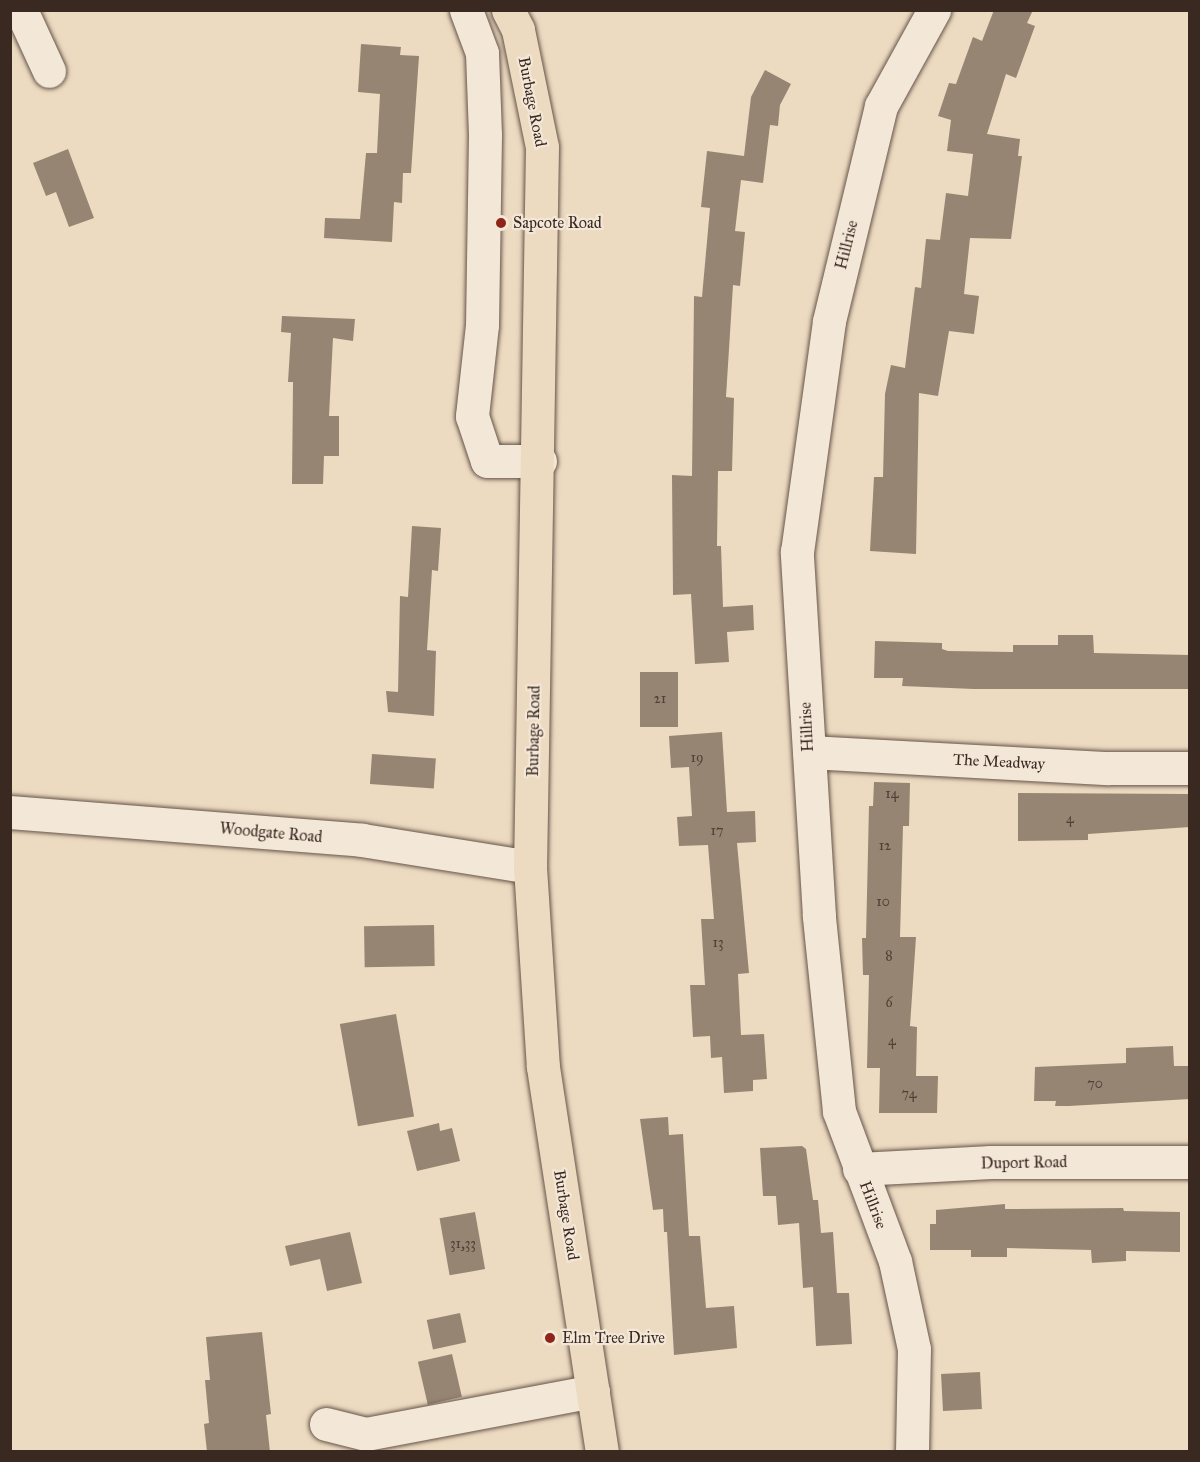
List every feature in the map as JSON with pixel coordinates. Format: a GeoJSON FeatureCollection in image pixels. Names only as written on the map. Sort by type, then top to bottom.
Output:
{"type":"FeatureCollection","features":[{"type":"Feature","properties":{"kind":"main road","name":"Burbage Road"},"geometry":{"type":"LineString","coordinates":[[508,10],[518,30],[542,147],[540,461],[530,867],[543,1067],[602,1452]]}},
{"type":"Feature","properties":{"kind":"street"},"geometry":{"type":"LineString","coordinates":[[21,10],[50,71]]}},
{"type":"Feature","properties":{"kind":"street"},"geometry":{"type":"LineString","coordinates":[[466,10],[482,53],[485,135],[482,325],[472,416],[487,461],[540,461]]}},
{"type":"Feature","properties":{"kind":"street","name":"Hillrise"},"geometry":{"type":"LineString","coordinates":[[912,1452],[914,1349],[895,1261],[839,1111],[819,916],[797,552],[829,321],[881,106],[934,10]]}},
{"type":"Feature","properties":{"kind":"street","name":"The Meadway"},"geometry":{"type":"LineString","coordinates":[[809,752],[1109,768],[1190,768]]}},
{"type":"Feature","properties":{"kind":"street","name":"Woodgate Road"},"geometry":{"type":"LineString","coordinates":[[10,812],[362,840],[530,867]]}},
{"type":"Feature","properties":{"kind":"street","name":"Duport Road"},"geometry":{"type":"LineString","coordinates":[[859,1169],[991,1162],[1190,1162]]}},
{"type":"Feature","properties":{"kind":"street"},"geometry":{"type":"LineString","coordinates":[[326,1424],[366,1434],[593,1391]]}},
{"type":"Feature","properties":{"kind":"building"},"geometry":{"type":"Polygon","coordinates":[[[994,10],[1033,10],[1027,23],[1035,26],[1016,78],[1006,74],[987,134],[1020,139],[1018,156],[1022,156],[1011,239],[970,238],[964,294],[979,296],[974,334],[949,331],[938,396],[919,393],[916,554],[870,551],[874,477],[883,477],[885,394],[891,365],[905,368],[915,287],[921,288],[926,239],[940,240],[946,193],[968,196],[973,154],[947,151],[951,120],[938,116],[949,83],[956,84],[973,37],[982,41],[994,10]]]}},
{"type":"Feature","properties":{"kind":"building"},"geometry":{"type":"Polygon","coordinates":[[[361,44],[401,47],[400,55],[419,56],[411,173],[403,173],[402,203],[394,202],[392,242],[324,238],[325,218],[360,219],[366,153],[377,153],[380,94],[358,92],[361,44]]]}},
{"type":"Feature","properties":{"kind":"building"},"geometry":{"type":"Polygon","coordinates":[[[765,70],[791,84],[780,105],[778,126],[770,125],[763,183],[741,180],[735,231],[745,232],[740,286],[733,285],[726,397],[734,398],[732,471],[718,471],[717,546],[721,546],[723,607],[753,605],[754,630],[727,632],[729,662],[695,664],[691,594],[673,595],[672,475],[692,476],[694,296],[702,297],[710,208],[701,207],[707,151],[744,156],[751,97],[765,70]]]}},
{"type":"Feature","properties":{"kind":"building"},"geometry":{"type":"Polygon","coordinates":[[[68,149],[94,218],[69,227],[56,192],[46,196],[33,163],[68,149]]]}},
{"type":"Feature","properties":{"kind":"building"},"geometry":{"type":"Polygon","coordinates":[[[282,316],[355,319],[353,341],[333,338],[329,416],[339,416],[339,456],[324,456],[323,484],[292,484],[293,382],[288,382],[291,333],[281,332],[282,316]]]}},
{"type":"Feature","properties":{"kind":"building"},"geometry":{"type":"Polygon","coordinates":[[[412,526],[441,528],[438,571],[432,570],[427,650],[436,651],[434,716],[388,712],[386,691],[398,692],[400,596],[408,597],[412,526]]]}},
{"type":"Feature","properties":{"kind":"building"},"geometry":{"type":"Polygon","coordinates":[[[1058,635],[1093,635],[1094,653],[1190,655],[1190,689],[974,689],[902,686],[903,678],[874,678],[875,641],[942,643],[942,649],[948,651],[1013,652],[1013,645],[1058,645],[1058,635]]]}},
{"type":"Feature","properties":{"kind":"building"},"geometry":{"type":"Polygon","coordinates":[[[640,672],[678,672],[678,727],[640,727],[640,672]]]}},
{"type":"Feature","properties":{"kind":"building"},"geometry":{"type":"Polygon","coordinates":[[[722,732],[727,812],[755,811],[756,842],[737,843],[749,973],[738,974],[741,1035],[764,1034],[767,1079],[753,1080],[753,1091],[724,1093],[722,1057],[711,1058],[710,1036],[693,1037],[690,985],[705,985],[701,919],[714,919],[708,845],[679,846],[677,817],[692,816],[689,767],[671,768],[669,736],[722,732]]]}},
{"type":"Feature","properties":{"kind":"building"},"geometry":{"type":"Polygon","coordinates":[[[372,754],[436,758],[434,788],[370,784],[372,754]]]}},
{"type":"Feature","properties":{"kind":"building"},"geometry":{"type":"Polygon","coordinates":[[[874,782],[910,783],[909,826],[903,826],[900,937],[916,937],[910,1026],[917,1027],[916,1076],[938,1076],[937,1113],[879,1113],[880,1068],[867,1068],[869,975],[863,975],[862,938],[866,938],[869,806],[873,806],[874,782]]]}},
{"type":"Feature","properties":{"kind":"building"},"geometry":{"type":"Polygon","coordinates":[[[1018,793],[1190,794],[1190,827],[1088,834],[1088,840],[1018,841],[1018,793]]]}},
{"type":"Feature","properties":{"kind":"building"},"geometry":{"type":"Polygon","coordinates":[[[434,925],[435,966],[365,967],[364,926],[434,925]]]}},
{"type":"Feature","properties":{"kind":"building"},"geometry":{"type":"Polygon","coordinates":[[[396,1014],[414,1116],[358,1126],[340,1024],[396,1014]]]}},
{"type":"Feature","properties":{"kind":"building"},"geometry":{"type":"Polygon","coordinates":[[[1173,1046],[1174,1066],[1190,1066],[1190,1099],[1069,1106],[1055,1106],[1056,1101],[1034,1101],[1035,1067],[1126,1063],[1126,1048],[1173,1046]]]}},
{"type":"Feature","properties":{"kind":"building"},"geometry":{"type":"Polygon","coordinates":[[[668,1117],[669,1135],[683,1134],[689,1236],[700,1236],[706,1308],[734,1306],[737,1348],[674,1355],[667,1232],[664,1232],[663,1209],[653,1210],[640,1119],[668,1117]]]}},
{"type":"Feature","properties":{"kind":"building"},"geometry":{"type":"Polygon","coordinates":[[[439,1123],[440,1131],[452,1128],[460,1161],[417,1171],[407,1131],[439,1123]]]}},
{"type":"Feature","properties":{"kind":"building"},"geometry":{"type":"Polygon","coordinates":[[[802,1146],[806,1149],[813,1200],[818,1200],[821,1233],[833,1232],[837,1293],[849,1293],[852,1344],[816,1346],[813,1287],[803,1288],[799,1223],[778,1225],[776,1196],[763,1196],[760,1148],[802,1146]]]}},
{"type":"Feature","properties":{"kind":"building"},"geometry":{"type":"Polygon","coordinates":[[[1005,1204],[1005,1209],[1123,1208],[1124,1211],[1180,1212],[1180,1252],[1126,1251],[1126,1261],[1092,1263],[1091,1250],[1007,1248],[1007,1257],[971,1257],[971,1250],[930,1250],[930,1224],[936,1224],[936,1210],[1005,1204]]]}},
{"type":"Feature","properties":{"kind":"building"},"geometry":{"type":"Polygon","coordinates":[[[475,1212],[485,1269],[450,1275],[440,1218],[475,1212]]]}},
{"type":"Feature","properties":{"kind":"building"},"geometry":{"type":"Polygon","coordinates":[[[350,1232],[362,1283],[327,1291],[320,1259],[290,1266],[285,1246],[350,1232]]]}},
{"type":"Feature","properties":{"kind":"building"},"geometry":{"type":"Polygon","coordinates":[[[460,1313],[466,1342],[433,1349],[427,1320],[460,1313]]]}},
{"type":"Feature","properties":{"kind":"building"},"geometry":{"type":"Polygon","coordinates":[[[262,1332],[271,1414],[266,1415],[270,1452],[207,1452],[204,1424],[209,1423],[205,1380],[210,1380],[206,1337],[262,1332]]]}},
{"type":"Feature","properties":{"kind":"building"},"geometry":{"type":"Polygon","coordinates":[[[452,1354],[462,1397],[428,1405],[418,1362],[452,1354]]]}},
{"type":"Feature","properties":{"kind":"building"},"geometry":{"type":"Polygon","coordinates":[[[980,1372],[982,1409],[943,1411],[941,1374],[980,1372]]]}},
{"type":"Feature","properties":{"kind":"place","name":"Sapcote Road"},"geometry":{"type":"Point","coordinates":[501,223]}},
{"type":"Feature","properties":{"kind":"place","name":"Elm Tree Drive"},"geometry":{"type":"Point","coordinates":[550,1338]}}]}
